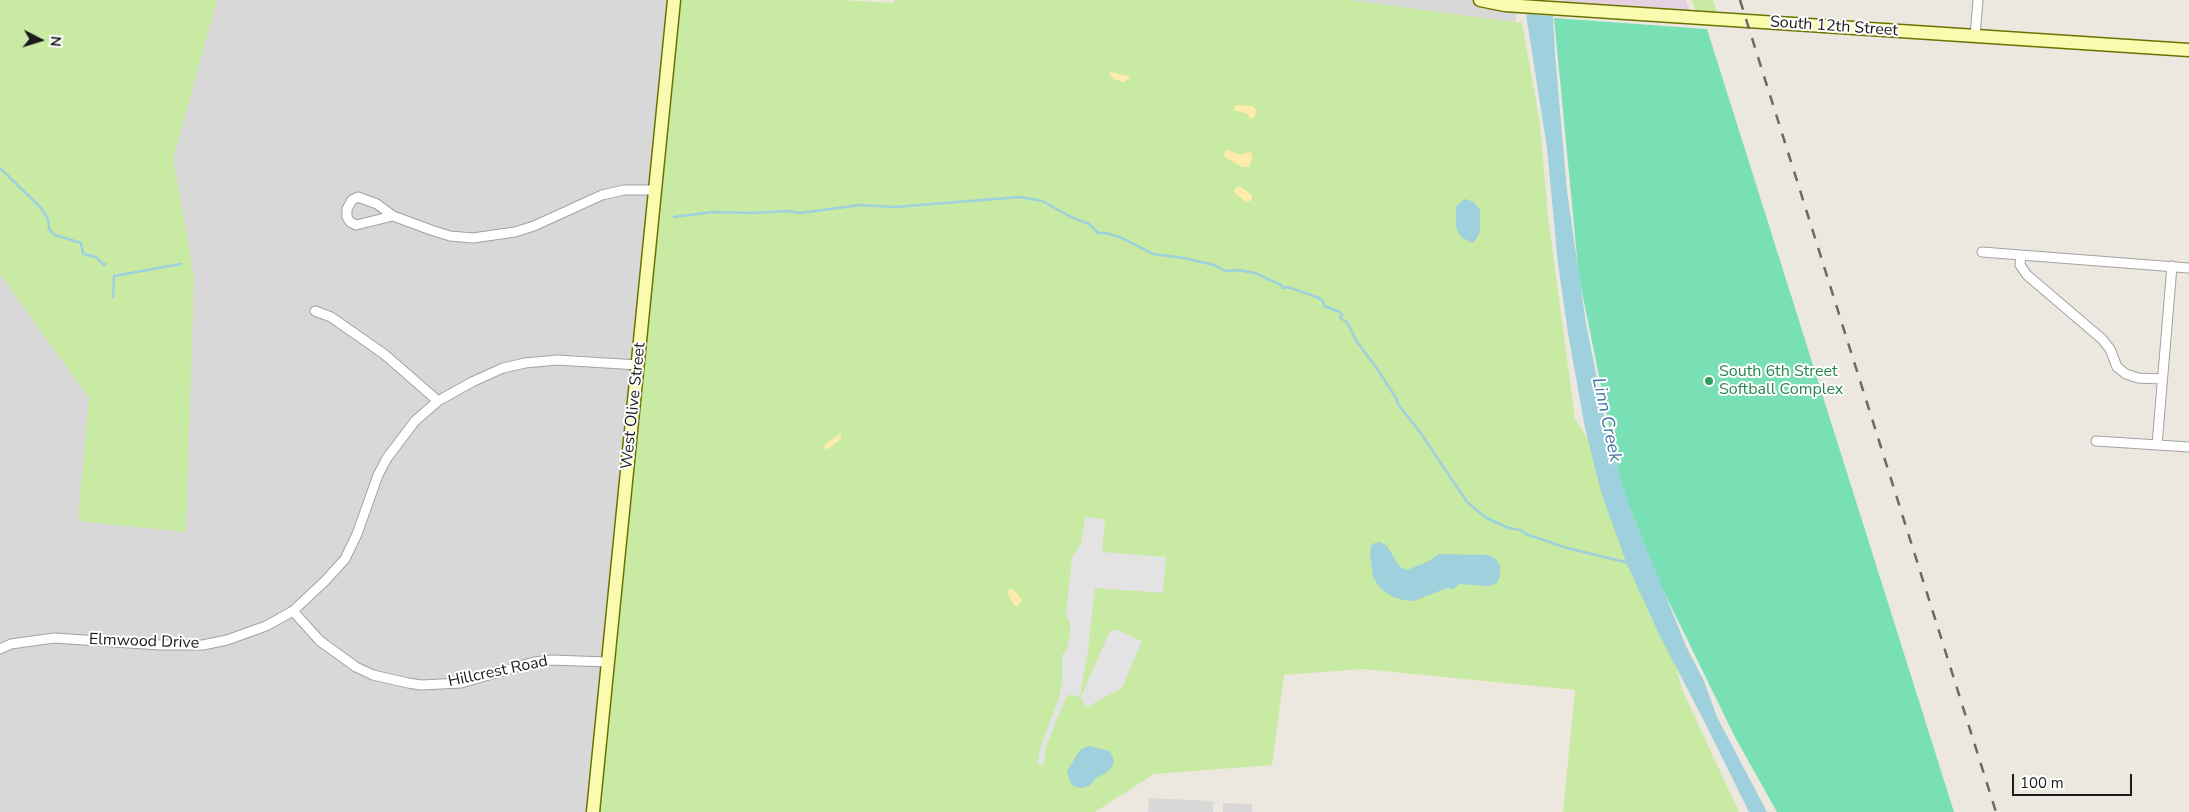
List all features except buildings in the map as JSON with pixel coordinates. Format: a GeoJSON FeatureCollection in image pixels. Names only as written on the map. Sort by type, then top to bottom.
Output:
{"type":"FeatureCollection","features":[{"type":"Feature","properties":{"kind":"street","name":"West Olive Street"},"geometry":{"type":"LineString","coordinates":[[593,812],[674,0]]}},
{"type":"Feature","properties":{"kind":"street","name":"South 12th Street"},"geometry":{"type":"LineString","coordinates":[[1480,0],[1565,9],[2189,50]]}},
{"type":"Feature","properties":{"kind":"street"},"geometry":{"type":"LineString","coordinates":[[1974,36],[1978,0]]}},
{"type":"Feature","properties":{"kind":"street"},"geometry":{"type":"LineString","coordinates":[[393,216],[356,224],[350,222],[347,216],[347,209],[352,200],[358,197],[377,204],[393,216],[450,236],[473,238],[492,236],[534,226],[602,195],[624,190],[655,190]]}},
{"type":"Feature","properties":{"kind":"street"},"geometry":{"type":"LineString","coordinates":[[1982,252],[2189,268]]}},
{"type":"Feature","properties":{"kind":"street"},"geometry":{"type":"LineString","coordinates":[[2021,255],[2020,265],[2027,275],[2102,339],[2110,349],[2117,367],[2126,374],[2138,378],[2162,379]]}},
{"type":"Feature","properties":{"kind":"street"},"geometry":{"type":"LineString","coordinates":[[2157,445],[2172,266]]}},
{"type":"Feature","properties":{"kind":"street"},"geometry":{"type":"LineString","coordinates":[[315,311],[331,316],[384,354],[438,401]]}},
{"type":"Feature","properties":{"kind":"street","name":"Elmwood Drive"},"geometry":{"type":"LineString","coordinates":[[0,649],[11,644],[54,638],[160,645],[203,645],[247,634],[266,626],[293,611],[325,581],[345,558],[357,534],[378,475],[387,458],[415,420],[438,401],[472,382],[503,368],[525,363],[557,360],[638,365]]}},
{"type":"Feature","properties":{"kind":"street"},"geometry":{"type":"LineString","coordinates":[[2096,441],[2189,447]]}},
{"type":"Feature","properties":{"kind":"street","name":"Hillcrest Road"},"geometry":{"type":"LineString","coordinates":[[293,611],[320,640],[356,667],[373,675],[408,683],[421,685],[460,683],[534,662],[551,660],[607,662]]}},
{"type":"Feature","properties":{"kind":"shaded area"},"geometry":{"type":"Polygon","coordinates":[[[217,0],[674,0],[593,812],[0,812],[0,274],[89,398],[78,521],[194,277],[173,159],[217,0]]]}},
{"type":"Feature","properties":{"kind":"shaded area"},"geometry":{"type":"Polygon","coordinates":[[[1348,0],[1517,0],[1516,22],[1348,0]]]}},
{"type":"Feature","properties":{"kind":"shaded area"},"geometry":{"type":"Polygon","coordinates":[[[1562,0],[1686,0],[1689,10],[1688,15],[1562,4],[1562,0]]]}},
{"type":"Feature","properties":{"kind":"shaded area"},"geometry":{"type":"Polygon","coordinates":[[[1085,517],[1105,519],[1102,552],[1166,557],[1163,593],[1095,588],[1088,650],[1080,696],[1110,631],[1118,630],[1142,641],[1122,688],[1087,707],[1079,696],[1067,695],[1046,747],[1044,765],[1037,765],[1040,749],[1059,698],[1062,683],[1062,655],[1066,652],[1070,635],[1070,623],[1066,613],[1072,558],[1081,543],[1085,517]]]}},
{"type":"Feature","properties":{"kind":"shaded area"},"geometry":{"type":"Polygon","coordinates":[[[1149,798],[1213,801],[1213,812],[1148,812],[1149,798]]]}},
{"type":"Feature","properties":{"kind":"shaded area"},"geometry":{"type":"Polygon","coordinates":[[[1223,803],[1252,804],[1252,812],[1223,812],[1223,803]]]}},
{"type":"Feature","properties":{"kind":"green space"},"geometry":{"type":"Polygon","coordinates":[[[0,0],[217,0],[173,159],[194,277],[186,532],[78,521],[89,398],[0,274],[0,0]]]}},
{"type":"Feature","properties":{"kind":"green space"},"geometry":{"type":"Polygon","coordinates":[[[674,0],[843,0],[893,3],[894,0],[1348,0],[1522,23],[1540,123],[1548,216],[1575,419],[1644,524],[1681,687],[1739,812],[1563,812],[1575,690],[1363,669],[1284,675],[1272,765],[1154,774],[1095,812],[593,812],[674,0]]]}},
{"type":"Feature","properties":{"kind":"green space"},"geometry":{"type":"Polygon","coordinates":[[[1692,0],[1713,0],[1718,14],[1696,13],[1692,0]]]}},
{"type":"Feature","properties":{"kind":"green space","name":"South 6th Street Softball Complex"},"geometry":{"type":"Polygon","coordinates":[[[1554,18],[1707,29],[1954,812],[1777,812],[1735,737],[1660,584],[1621,485],[1579,277],[1554,18]]]}},
{"type":"Feature","properties":{"kind":"sand"},"geometry":{"type":"Polygon","coordinates":[[[1110,72],[1130,78],[1124,82],[1116,80],[1109,75],[1110,72]]]}},
{"type":"Feature","properties":{"kind":"sand"},"geometry":{"type":"Polygon","coordinates":[[[1237,105],[1253,106],[1256,110],[1255,116],[1251,119],[1246,113],[1235,111],[1234,107],[1237,105]]]}},
{"type":"Feature","properties":{"kind":"sand"},"geometry":{"type":"Polygon","coordinates":[[[1228,150],[1241,155],[1249,152],[1252,154],[1248,167],[1242,167],[1224,156],[1228,150]]]}},
{"type":"Feature","properties":{"kind":"sand"},"geometry":{"type":"Polygon","coordinates":[[[1237,187],[1241,187],[1252,195],[1252,200],[1246,202],[1235,193],[1234,190],[1237,187]]]}},
{"type":"Feature","properties":{"kind":"sand"},"geometry":{"type":"Polygon","coordinates":[[[839,434],[841,439],[826,450],[824,446],[839,434]]]}},
{"type":"Feature","properties":{"kind":"sand"},"geometry":{"type":"Polygon","coordinates":[[[1013,589],[1022,600],[1018,606],[1014,605],[1007,593],[1008,590],[1013,589]]]}},
{"type":"Feature","properties":{"kind":"water"},"geometry":{"type":"Polygon","coordinates":[[[1526,14],[1553,16],[1567,191],[1586,323],[1609,441],[1631,511],[1686,646],[1704,681],[1717,717],[1767,812],[1749,812],[1660,636],[1626,562],[1602,495],[1585,428],[1568,333],[1558,264],[1547,148],[1526,14]]]}},
{"type":"Feature","properties":{"kind":"water"},"geometry":{"type":"Polygon","coordinates":[[[1465,199],[1474,202],[1480,210],[1480,232],[1472,243],[1461,237],[1456,227],[1456,206],[1465,199]]]}},
{"type":"Feature","properties":{"kind":"water"},"geometry":{"type":"Polygon","coordinates":[[[1380,542],[1387,546],[1400,567],[1407,570],[1429,561],[1439,554],[1488,555],[1495,558],[1500,566],[1500,576],[1497,583],[1489,586],[1459,584],[1453,589],[1447,588],[1414,601],[1403,600],[1393,597],[1380,588],[1373,577],[1370,553],[1372,544],[1380,542]]]}},
{"type":"Feature","properties":{"kind":"water"},"geometry":{"type":"Polygon","coordinates":[[[1089,746],[1110,751],[1114,760],[1112,767],[1106,773],[1096,778],[1089,786],[1081,788],[1073,786],[1067,771],[1080,750],[1089,746]]]}},
{"type":"Feature","properties":{"kind":"waterway"},"geometry":{"type":"LineString","coordinates":[[0,168],[41,208],[48,219],[49,229],[55,235],[81,243],[83,254],[96,257],[104,265],[106,264]]}},
{"type":"Feature","properties":{"kind":"waterway"},"geometry":{"type":"LineString","coordinates":[[674,217],[713,212],[752,213],[788,211],[800,213],[860,205],[895,207],[1020,197],[1042,201],[1071,217],[1089,224],[1098,233],[1106,233],[1122,238],[1153,254],[1184,258],[1214,265],[1225,271],[1238,270],[1255,273],[1281,285],[1283,288],[1288,287],[1319,298],[1323,301],[1324,306],[1340,312],[1342,315],[1340,318],[1347,322],[1357,342],[1376,367],[1398,404],[1420,432],[1467,502],[1485,517],[1508,528],[1521,530],[1526,534],[1567,548],[1629,563]]}},
{"type":"Feature","properties":{"kind":"waterway"},"geometry":{"type":"LineString","coordinates":[[113,297],[114,276],[181,264]]}},
{"type":"Feature","properties":{"kind":"railway"},"geometry":{"type":"LineString","coordinates":[[1740,0],[1996,812]]}},
{"type":"Feature","properties":{"kind":"place","name":"South 6th Street Softball Complex"},"geometry":{"type":"Point","coordinates":[1709,381]}},
{"type":"Feature","properties":{"kind":"water label","name":"Linn Creek"},"geometry":{"type":"Point","coordinates":[1606,420]}}]}
